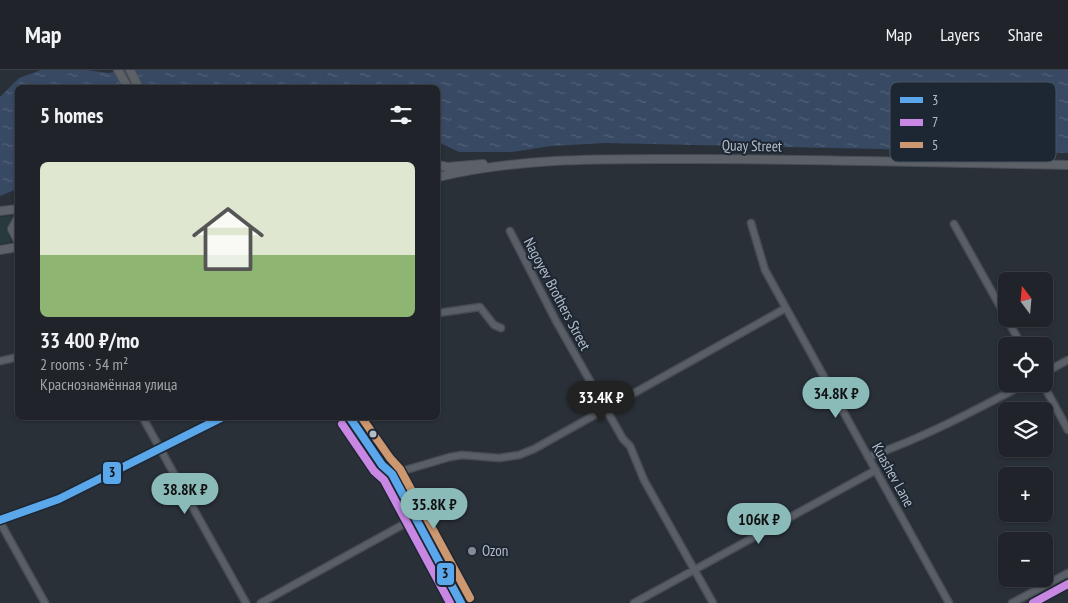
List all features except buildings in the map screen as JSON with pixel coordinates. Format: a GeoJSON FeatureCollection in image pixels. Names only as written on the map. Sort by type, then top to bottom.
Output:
{"type":"FeatureCollection","features":[{"type":"Feature","properties":{"kind":"main road"},"geometry":{"type":"LineString","coordinates":[[118,70],[126,85]]}},
{"type":"Feature","properties":{"kind":"main road"},"geometry":{"type":"LineString","coordinates":[[130,70],[138,85]]}},
{"type":"Feature","properties":{"kind":"main road","name":"Quay Street"},"geometry":{"type":"LineString","coordinates":[[440,178],[480,168],[555,161],[722,159],[890,162]]}},
{"type":"Feature","properties":{"kind":"main road"},"geometry":{"type":"LineString","coordinates":[[440,165],[555,161]]}},
{"type":"Feature","properties":{"kind":"main road","name":"Quay Street"},"geometry":{"type":"LineString","coordinates":[[895,162],[1068,165]]}},
{"type":"Feature","properties":{"kind":"main road"},"geometry":{"type":"LineString","coordinates":[[0,211],[15,210]]}},
{"type":"Feature","properties":{"kind":"main road"},"geometry":{"type":"LineString","coordinates":[[15,223],[12,228],[15,234]]}},
{"type":"Feature","properties":{"kind":"main road"},"geometry":{"type":"LineString","coordinates":[[0,250],[15,248]]}},
{"type":"Feature","properties":{"kind":"main road"},"geometry":{"type":"LineString","coordinates":[[351,420],[382,465],[390,472]]}},
{"type":"Feature","properties":{"kind":"main road"},"geometry":{"type":"LineString","coordinates":[[361,420],[388,461],[390,472],[461,603]]}},
{"type":"Feature","properties":{"kind":"street","name":"Kuashev Lane"},"geometry":{"type":"LineString","coordinates":[[751,224],[765,270],[949,603]]}},
{"type":"Feature","properties":{"kind":"street"},"geometry":{"type":"LineString","coordinates":[[954,224],[998,302]]}},
{"type":"Feature","properties":{"kind":"street","name":"Nagoyev Brothers Street"},"geometry":{"type":"LineString","coordinates":[[510,231],[556,322],[623,440],[630,446],[644,480],[713,603]]}},
{"type":"Feature","properties":{"kind":"street"},"geometry":{"type":"LineString","coordinates":[[440,313],[480,307],[494,325],[500,328]]}},
{"type":"Feature","properties":{"kind":"street"},"geometry":{"type":"LineString","coordinates":[[390,472],[456,456],[499,458],[519,455],[606,409],[786,308]]}},
{"type":"Feature","properties":{"kind":"street"},"geometry":{"type":"LineString","coordinates":[[0,361],[15,358]]}},
{"type":"Feature","properties":{"kind":"street"},"geometry":{"type":"LineString","coordinates":[[1053,368],[1068,360]]}},
{"type":"Feature","properties":{"kind":"street"},"geometry":{"type":"LineString","coordinates":[[868,457],[957,420],[1010,392]]}},
{"type":"Feature","properties":{"kind":"street"},"geometry":{"type":"LineString","coordinates":[[1047,392],[1068,430]]}},
{"type":"Feature","properties":{"kind":"street"},"geometry":{"type":"LineString","coordinates":[[144,420],[246,603]]}},
{"type":"Feature","properties":{"kind":"street"},"geometry":{"type":"LineString","coordinates":[[45,603],[0,521],[59,499],[161,450],[217,420]]}},
{"type":"Feature","properties":{"kind":"street"},"geometry":{"type":"LineString","coordinates":[[634,603],[694,568],[876,470]]}},
{"type":"Feature","properties":{"kind":"street"},"geometry":{"type":"LineString","coordinates":[[261,603],[415,518]]}},
{"type":"Feature","properties":{"kind":"street"},"geometry":{"type":"LineString","coordinates":[[1012,603],[1068,573]]}},
{"type":"Feature","properties":{"kind":"green space"},"geometry":{"type":"Polygon","coordinates":[[[12,216],[7,229],[11,242],[0,244],[0,217],[12,216]]]}},
{"type":"Feature","properties":{"kind":"water"},"geometry":{"type":"Polygon","coordinates":[[[41,70],[87,70],[108,73],[127,70],[1068,70],[1068,153],[1056,153],[1056,82],[890,82],[890,149],[605,143],[551,146],[512,152],[459,152],[440,143],[440,85],[15,85],[15,190],[0,196],[0,97],[19,78],[41,70]]]}},
{"type":"Feature","properties":{"kind":"transit line","name":"3"},"geometry":{"type":"LineString","coordinates":[[0,520],[59,499],[217,420]]}},
{"type":"Feature","properties":{"kind":"transit line","name":"3"},"geometry":{"type":"LineString","coordinates":[[351,420],[382,465],[392,474],[461,603]]}},
{"type":"Feature","properties":{"kind":"transit line","name":"5"},"geometry":{"type":"LineString","coordinates":[[363,420],[400,469],[470,598]]}},
{"type":"Feature","properties":{"kind":"transit line","name":"7"},"geometry":{"type":"LineString","coordinates":[[342,424],[374,471],[384,480],[450,603]]}},
{"type":"Feature","properties":{"kind":"transit line","name":"7"},"geometry":{"type":"LineString","coordinates":[[1033,603],[1068,584]]}},
{"type":"Feature","properties":{"kind":"place","name":"Ozon"},"geometry":{"type":"Point","coordinates":[472,551]}}]}
